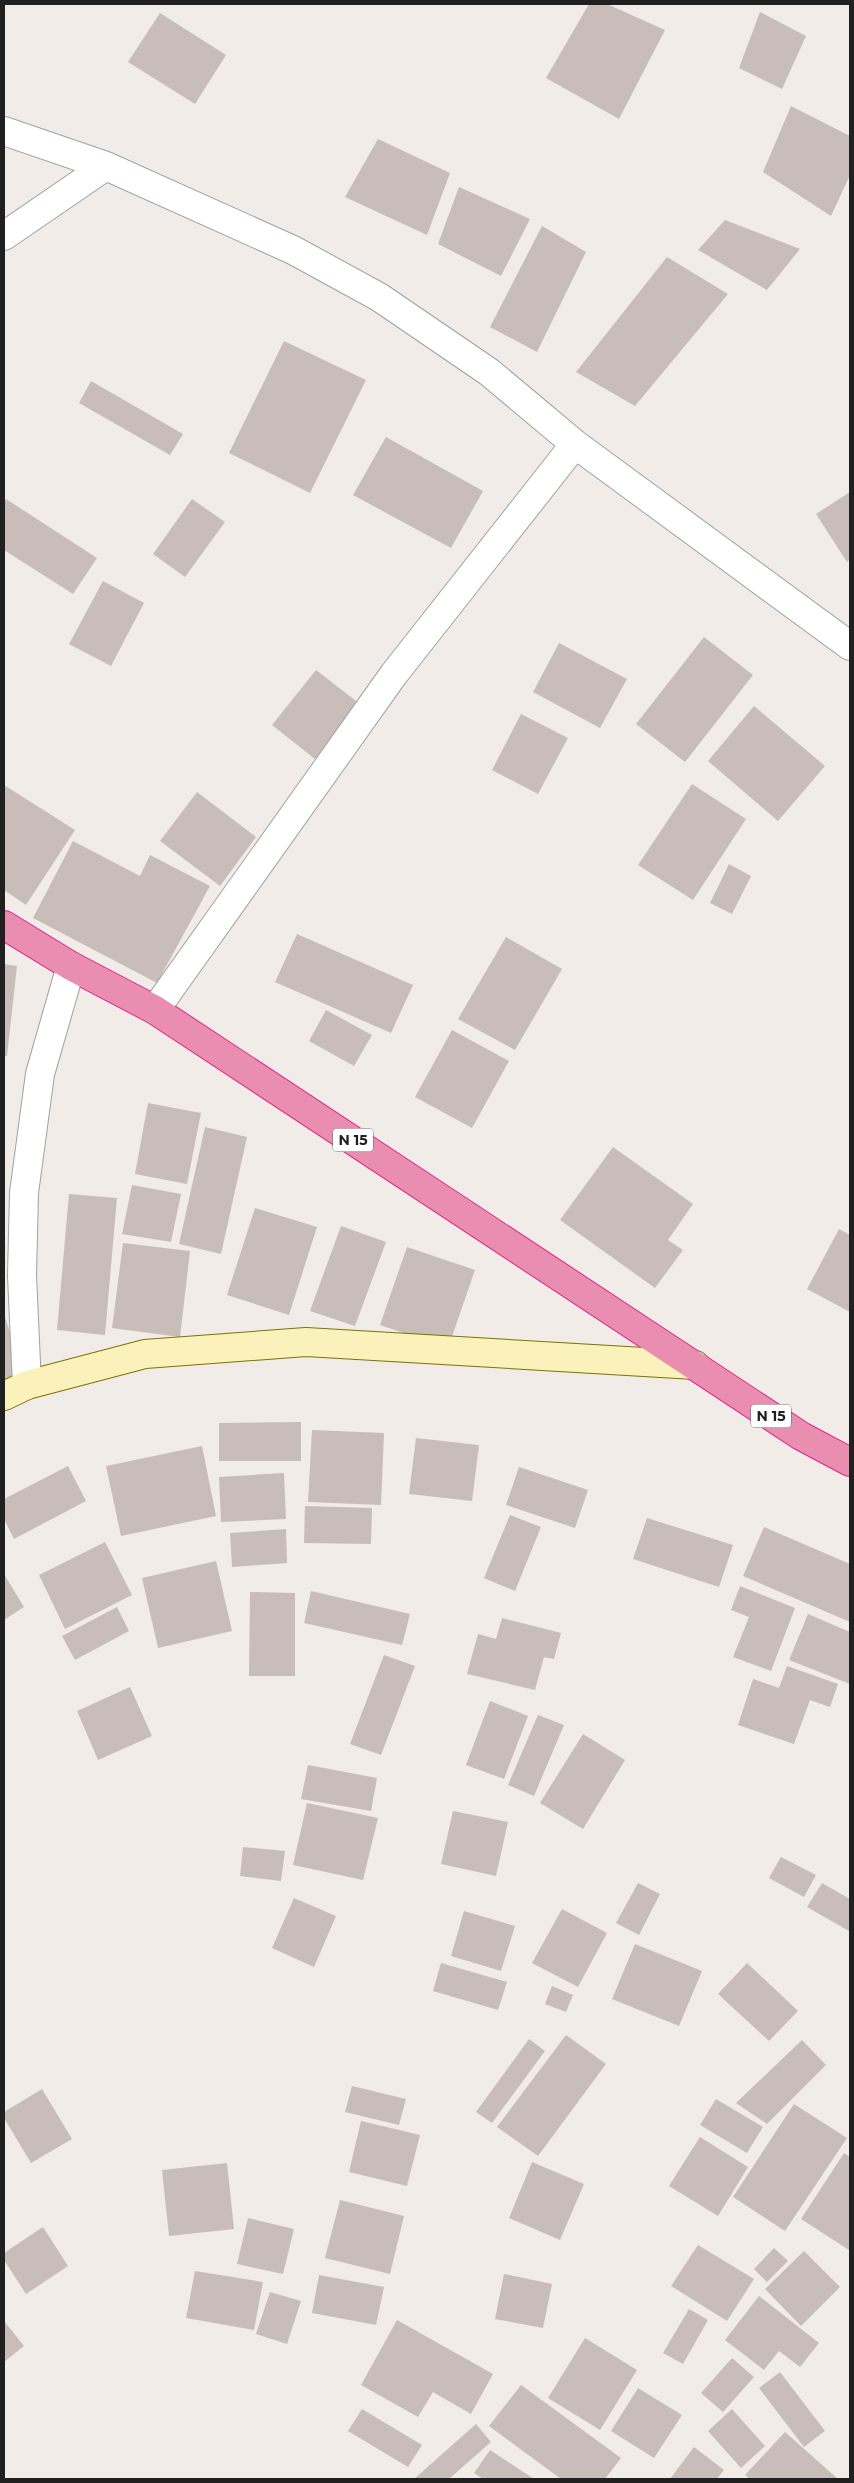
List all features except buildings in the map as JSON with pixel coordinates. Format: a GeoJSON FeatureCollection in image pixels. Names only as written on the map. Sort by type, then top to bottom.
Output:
{"type":"FeatureCollection","features":[{"type":"Feature","properties":{"kind":"highway","name":"N 15"},"geometry":{"type":"LineString","coordinates":[[4,925],[71,966],[155,1010],[801,1436],[850,1462]]}},
{"type":"Feature","properties":{"kind":"main road"},"geometry":{"type":"LineString","coordinates":[[16,1390],[145,1354],[306,1342],[695,1365]]}},
{"type":"Feature","properties":{"kind":"street"},"geometry":{"type":"LineString","coordinates":[[4,131],[106,166],[293,250],[379,297],[488,372],[575,444],[850,646]]}},
{"type":"Feature","properties":{"kind":"street"},"geometry":{"type":"LineString","coordinates":[[4,236],[106,166]]}},
{"type":"Feature","properties":{"kind":"street"},"geometry":{"type":"LineString","coordinates":[[155,1010],[394,674],[575,444]]}},
{"type":"Feature","properties":{"kind":"street"},"geometry":{"type":"LineString","coordinates":[[16,1390],[24,1193],[40,1074],[71,966]]}}]}
